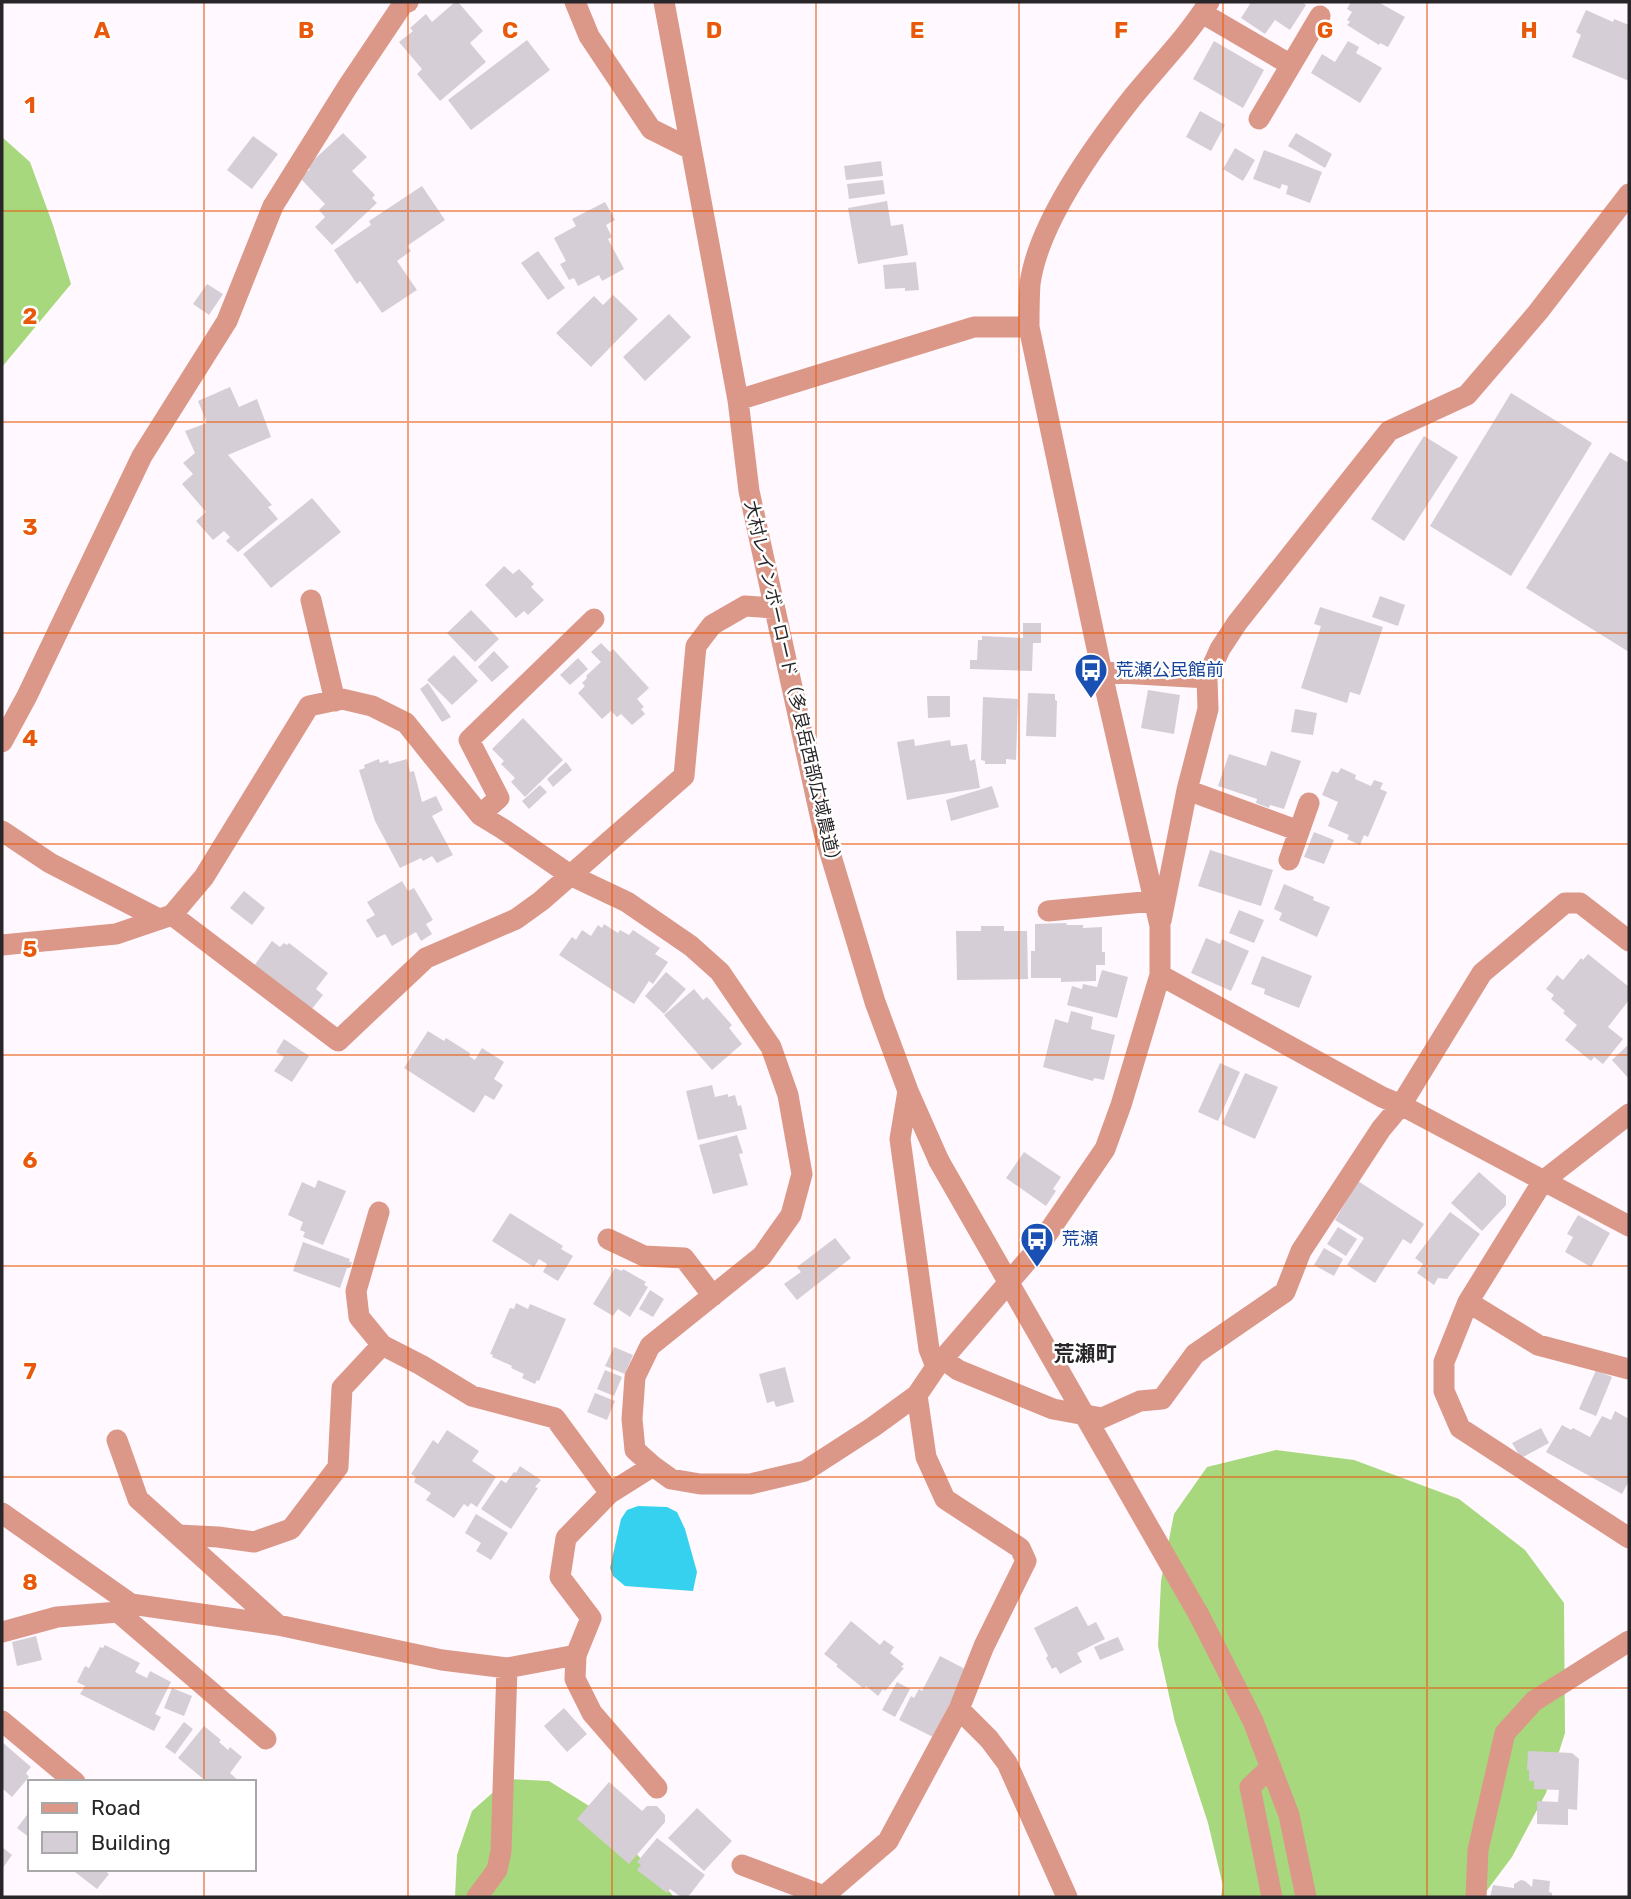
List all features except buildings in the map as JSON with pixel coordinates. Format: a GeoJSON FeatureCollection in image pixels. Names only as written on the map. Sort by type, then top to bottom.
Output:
{"type":"FeatureCollection","features":[{"type":"Feature","properties":{"kind":"street"},"geometry":{"type":"LineString","coordinates":[[2,742],[27,696],[142,456],[227,321],[273,206],[348,86],[403,4],[408,2]]}},
{"type":"Feature","properties":{"kind":"street"},"geometry":{"type":"LineString","coordinates":[[575,2],[589,36],[651,129],[691,149]]}},
{"type":"Feature","properties":{"kind":"street","name":"大村レインボーロード（多良岳西部広域農道）"},"geometry":{"type":"LineString","coordinates":[[664,2],[738,400],[749,491],[824,833],[875,1002],[908,1091],[939,1161],[1199,1615],[1254,1721],[1289,1815],[1306,1897]]}},
{"type":"Feature","properties":{"kind":"street"},"geometry":{"type":"LineString","coordinates":[[1160,926],[1102,672],[1029,327],[1030,283],[1045,230],[1096,148],[1206,7],[1291,65]]}},
{"type":"Feature","properties":{"kind":"street"},"geometry":{"type":"LineString","coordinates":[[1259,119],[1320,16]]}},
{"type":"Feature","properties":{"kind":"street"},"geometry":{"type":"LineString","coordinates":[[2,945],[116,934],[166,917],[204,877],[309,706],[342,699],[372,706],[405,723],[480,815],[570,875],[627,902],[691,946],[720,972],[771,1047],[788,1095],[802,1174],[791,1215],[762,1256],[650,1346],[635,1377],[632,1419],[635,1450],[671,1479],[701,1484],[750,1483],[805,1471],[917,1395],[939,1363],[1034,1254],[1105,1149],[1160,975],[1160,926],[1208,709],[1208,678],[1220,649],[1237,623],[1389,431],[1467,395],[1538,312],[1629,194]]}},
{"type":"Feature","properties":{"kind":"street"},"geometry":{"type":"LineString","coordinates":[[738,400],[974,327],[1029,327]]}},
{"type":"Feature","properties":{"kind":"street"},"geometry":{"type":"LineString","coordinates":[[311,600],[335,701]]}},
{"type":"Feature","properties":{"kind":"street"},"geometry":{"type":"LineString","coordinates":[[2,831],[50,863],[166,917],[338,1041],[426,958],[516,919],[541,901],[684,776],[696,646],[712,625],[745,606],[774,608]]}},
{"type":"Feature","properties":{"kind":"street"},"geometry":{"type":"LineString","coordinates":[[480,815],[499,798],[469,740],[594,619]]}},
{"type":"Feature","properties":{"kind":"street"},"geometry":{"type":"LineString","coordinates":[[1102,672],[1208,678]]}},
{"type":"Feature","properties":{"kind":"street"},"geometry":{"type":"LineString","coordinates":[[1188,790],[1299,831]]}},
{"type":"Feature","properties":{"kind":"street"},"geometry":{"type":"LineString","coordinates":[[1289,860],[1309,803]]}},
{"type":"Feature","properties":{"kind":"street"},"geometry":{"type":"LineString","coordinates":[[1048,911],[1153,901]]}},
{"type":"Feature","properties":{"kind":"street"},"geometry":{"type":"LineString","coordinates":[[908,1091],[900,1139],[929,1349],[939,1363],[1053,1409],[1102,1418],[1140,1401],[1162,1399],[1195,1354],[1285,1292],[1301,1251],[1381,1129],[1401,1105],[1482,973],[1565,904],[1580,903],[1629,941]]}},
{"type":"Feature","properties":{"kind":"street"},"geometry":{"type":"LineString","coordinates":[[1160,975],[1382,1097],[1629,1226]]}},
{"type":"Feature","properties":{"kind":"street"},"geometry":{"type":"LineString","coordinates":[[1629,1114],[1544,1181],[1468,1302],[1444,1362],[1444,1391],[1460,1428],[1629,1538]]}},
{"type":"Feature","properties":{"kind":"street"},"geometry":{"type":"LineString","coordinates":[[379,1212],[356,1291],[359,1317],[382,1345],[472,1396],[555,1418],[610,1493]]}},
{"type":"Feature","properties":{"kind":"street"},"geometry":{"type":"LineString","coordinates":[[608,1239],[644,1255],[684,1258],[713,1296]]}},
{"type":"Feature","properties":{"kind":"street"},"geometry":{"type":"LineString","coordinates":[[1468,1302],[1538,1345],[1629,1369]]}},
{"type":"Feature","properties":{"kind":"street"},"geometry":{"type":"LineString","coordinates":[[178,1535],[254,1542],[291,1529],[338,1467],[342,1388],[382,1345]]}},
{"type":"Feature","properties":{"kind":"street"},"geometry":{"type":"LineString","coordinates":[[742,1865],[824,1896],[888,1841],[959,1709],[985,1646],[1026,1561],[1020,1548],[945,1499],[926,1457],[917,1395]]}},
{"type":"Feature","properties":{"kind":"street"},"geometry":{"type":"LineString","coordinates":[[117,1440],[138,1499],[278,1625]]}},
{"type":"Feature","properties":{"kind":"street"},"geometry":{"type":"LineString","coordinates":[[653,1466],[610,1493],[566,1538],[559,1577],[592,1618],[576,1655],[575,1679],[592,1713],[657,1788]]}},
{"type":"Feature","properties":{"kind":"street"},"geometry":{"type":"LineString","coordinates":[[2,1513],[125,1608],[266,1739]]}},
{"type":"Feature","properties":{"kind":"street"},"geometry":{"type":"LineString","coordinates":[[2,1632],[57,1617],[125,1608],[278,1625],[443,1660],[507,1668],[576,1655]]}},
{"type":"Feature","properties":{"kind":"street"},"geometry":{"type":"LineString","coordinates":[[1476,1897],[1478,1850],[1505,1733],[1534,1701],[1629,1641]]}},
{"type":"Feature","properties":{"kind":"street"},"geometry":{"type":"LineString","coordinates":[[477,1897],[497,1870],[500,1851],[507,1668]]}},
{"type":"Feature","properties":{"kind":"street"},"geometry":{"type":"LineString","coordinates":[[959,1709],[989,1739],[1007,1763],[1067,1897]]}},
{"type":"Feature","properties":{"kind":"street"},"geometry":{"type":"LineString","coordinates":[[2,1721],[73,1780]]}},
{"type":"Feature","properties":{"kind":"street"},"geometry":{"type":"LineString","coordinates":[[1271,1767],[1250,1787],[1272,1897]]}},
{"type":"Feature","properties":{"kind":"green space"},"geometry":{"type":"Polygon","coordinates":[[[2,137],[30,162],[71,284],[2,367],[2,137]]]}},
{"type":"Feature","properties":{"kind":"green space"},"geometry":{"type":"Polygon","coordinates":[[[1276,1450],[1354,1460],[1459,1499],[1525,1550],[1564,1603],[1565,1733],[1546,1793],[1512,1857],[1482,1897],[1221,1897],[1223,1886],[1208,1823],[1175,1722],[1158,1646],[1161,1581],[1174,1514],[1207,1467],[1276,1450]]]}},
{"type":"Feature","properties":{"kind":"green space"},"geometry":{"type":"Polygon","coordinates":[[[508,1779],[549,1781],[602,1814],[674,1897],[455,1897],[457,1855],[472,1811],[508,1779]]]}},
{"type":"Feature","properties":{"kind":"water"},"geometry":{"type":"Polygon","coordinates":[[[638,1506],[667,1507],[677,1512],[685,1529],[697,1572],[693,1591],[625,1586],[613,1576],[610,1568],[621,1519],[627,1510],[638,1506]]]}},
{"type":"Feature","properties":{"kind":"place","name":"荒瀬公民館前"},"geometry":{"type":"Point","coordinates":[1091,700]}},
{"type":"Feature","properties":{"kind":"place","name":"荒瀬"},"geometry":{"type":"Point","coordinates":[1037,1269]}},
{"type":"Feature","properties":{"kind":"district","name":"荒瀬町"},"geometry":{"type":"Point","coordinates":[1085,1353]}}]}
